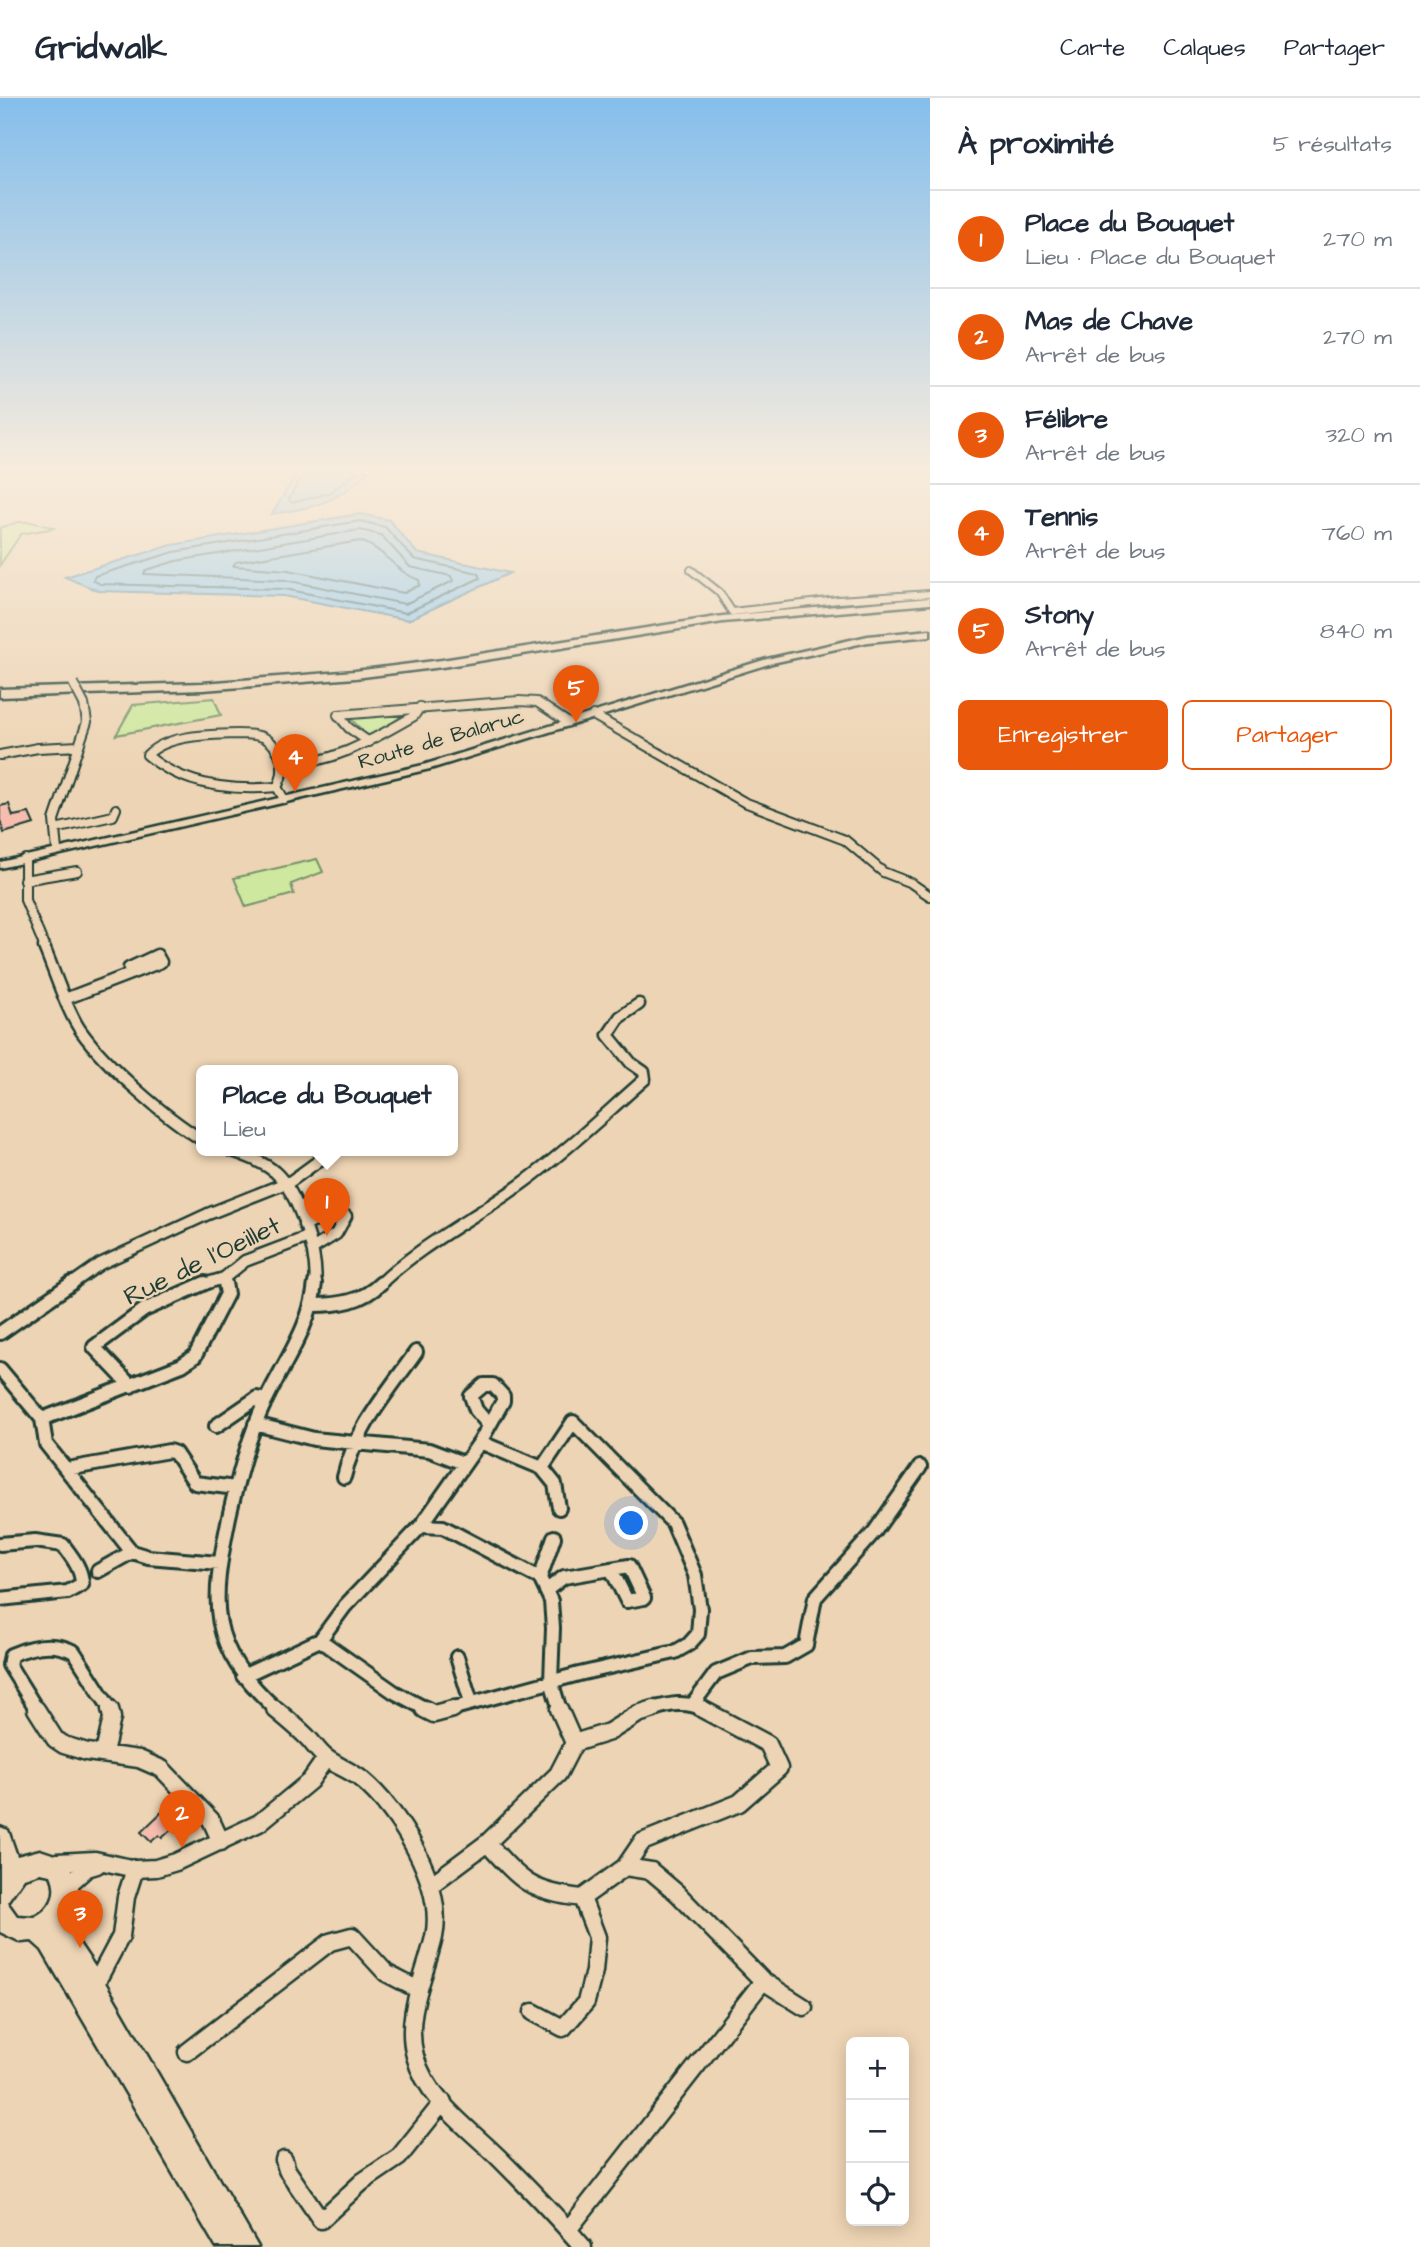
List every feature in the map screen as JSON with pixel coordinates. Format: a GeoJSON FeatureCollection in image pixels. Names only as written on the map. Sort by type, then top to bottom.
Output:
{"type":"FeatureCollection","features":[{"type":"Feature","properties":{"kind":"main road"},"geometry":{"type":"LineString","coordinates":[[0,693],[198,688],[307,681],[500,656],[694,623],[824,608],[930,601]]}},
{"type":"Feature","properties":{"kind":"main road"},"geometry":{"type":"LineString","coordinates":[[2,1841],[5,1884],[41,1862]]}},
{"type":"Feature","properties":{"kind":"main road"},"geometry":{"type":"LineString","coordinates":[[2,1841],[65,1875],[68,1894],[59,1913],[65,1943],[94,1988],[244,2247]]}},
{"type":"Feature","properties":{"kind":"main road"},"geometry":{"type":"LineString","coordinates":[[0,1911],[6,1922],[50,1942],[231,2247]]}},
{"type":"Feature","properties":{"kind":"main road"},"geometry":{"type":"LineString","coordinates":[[20,1930],[59,1913]]}},
{"type":"Feature","properties":{"kind":"street"},"geometry":{"type":"LineString","coordinates":[[691,570],[719,592],[732,612],[838,600],[930,594]]}},
{"type":"Feature","properties":{"kind":"street","name":"Route de Balaruc"},"geometry":{"type":"LineString","coordinates":[[0,864],[426,767],[770,661],[868,639],[930,633]]}},
{"type":"Feature","properties":{"kind":"street"},"geometry":{"type":"LineString","coordinates":[[57,850],[54,807],[80,756],[79,746],[89,718],[73,684]]}},
{"type":"Feature","properties":{"kind":"street"},"geometry":{"type":"LineString","coordinates":[[369,741],[348,728],[338,715],[531,701],[542,704],[567,722]]}},
{"type":"Feature","properties":{"kind":"street"},"geometry":{"type":"LineString","coordinates":[[284,765],[334,756],[369,741],[414,716],[420,707]]}},
{"type":"Feature","properties":{"kind":"street"},"geometry":{"type":"LineString","coordinates":[[593,715],[744,802],[845,839],[883,872],[911,883],[930,896]]}},
{"type":"Feature","properties":{"kind":"street"},"geometry":{"type":"LineString","coordinates":[[245,733],[263,737],[272,744],[284,765],[277,788],[222,785],[176,777],[147,755],[155,746],[245,733]]}},
{"type":"Feature","properties":{"kind":"street"},"geometry":{"type":"LineString","coordinates":[[0,755],[38,748],[79,746]]}},
{"type":"Feature","properties":{"kind":"street"},"geometry":{"type":"LineString","coordinates":[[277,788],[284,799]]}},
{"type":"Feature","properties":{"kind":"street"},"geometry":{"type":"LineString","coordinates":[[55,829],[113,816],[116,809]]}},
{"type":"Feature","properties":{"kind":"street"},"geometry":{"type":"LineString","coordinates":[[25,859],[25,900],[79,1029],[98,1051],[177,1124],[196,1136]]}},
{"type":"Feature","properties":{"kind":"street"},"geometry":{"type":"LineString","coordinates":[[24,880],[77,871]]}},
{"type":"Feature","properties":{"kind":"street"},"geometry":{"type":"LineString","coordinates":[[65,999],[125,978],[130,973]]}},
{"type":"Feature","properties":{"kind":"street"},"geometry":{"type":"LineString","coordinates":[[313,1305],[335,1305],[359,1299],[374,1290],[405,1260],[458,1228],[529,1179],[645,1079],[644,1072],[631,1063],[608,1035],[620,1017],[639,1004]]}},
{"type":"Feature","properties":{"kind":"street"},"geometry":{"type":"LineString","coordinates":[[246,1156],[279,1175],[285,1184],[308,1237],[316,1280],[313,1305],[255,1424],[236,1488],[219,1563],[216,1591],[229,1654],[243,1676],[276,1713],[304,1734],[326,1758],[340,1764],[363,1781],[419,1855],[432,1884],[437,1929],[433,1948],[417,1989],[411,2034],[416,2060],[443,2102],[583,2247]]}},
{"type":"Feature","properties":{"kind":"street"},"geometry":{"type":"LineString","coordinates":[[0,1333],[100,1265],[208,1214],[285,1184],[324,1156]]}},
{"type":"Feature","properties":{"kind":"street","name":"Rue de l'Oeillet"},"geometry":{"type":"LineString","coordinates":[[131,1386],[94,1347],[144,1310],[210,1281],[224,1278],[245,1261],[308,1237]]}},
{"type":"Feature","properties":{"kind":"street"},"geometry":{"type":"LineString","coordinates":[[43,1419],[182,1365],[195,1356],[226,1294],[224,1278]]}},
{"type":"Feature","properties":{"kind":"street"},"geometry":{"type":"LineString","coordinates":[[344,1477],[354,1443],[416,1352]]}},
{"type":"Feature","properties":{"kind":"street"},"geometry":{"type":"LineString","coordinates":[[0,1369],[29,1406],[43,1419],[46,1444],[132,1552],[148,1557],[219,1563]]}},
{"type":"Feature","properties":{"kind":"street"},"geometry":{"type":"LineString","coordinates":[[216,1426],[257,1398],[266,1400]]}},
{"type":"Feature","properties":{"kind":"street"},"geometry":{"type":"LineString","coordinates":[[320,1640],[434,1714],[471,1702],[675,1651],[690,1644],[698,1633],[700,1609],[695,1575],[673,1523],[573,1422],[542,1468]]}},
{"type":"Feature","properties":{"kind":"street"},"geometry":{"type":"LineString","coordinates":[[255,1424],[314,1439],[429,1450],[463,1462]]}},
{"type":"Feature","properties":{"kind":"street"},"geometry":{"type":"LineString","coordinates":[[243,1676],[320,1640],[345,1606],[421,1526],[463,1462],[480,1442],[488,1424]]}},
{"type":"Feature","properties":{"kind":"street"},"geometry":{"type":"LineString","coordinates":[[480,1442],[542,1468],[555,1484],[559,1508]]}},
{"type":"Feature","properties":{"kind":"street"},"geometry":{"type":"LineString","coordinates":[[68,1469],[169,1451],[176,1453],[195,1483],[236,1488]]}},
{"type":"Feature","properties":{"kind":"street"},"geometry":{"type":"LineString","coordinates":[[692,1704],[716,1673],[752,1658],[785,1657],[806,1645],[811,1628],[810,1610],[815,1598],[875,1531],[920,1466]]}},
{"type":"Feature","properties":{"kind":"street"},"geometry":{"type":"LineString","coordinates":[[421,1526],[443,1527],[544,1583],[611,1570]]}},
{"type":"Feature","properties":{"kind":"street"},"geometry":{"type":"LineString","coordinates":[[554,1537],[544,1583],[553,1625],[551,1682],[574,1743]]}},
{"type":"Feature","properties":{"kind":"street"},"geometry":{"type":"LineString","coordinates":[[0,1544],[35,1541],[63,1545],[82,1573],[83,1581],[79,1589],[70,1593],[28,1594],[0,1599]]}},
{"type":"Feature","properties":{"kind":"street"},"geometry":{"type":"LineString","coordinates":[[98,1570],[132,1552]]}},
{"type":"Feature","properties":{"kind":"street"},"geometry":{"type":"LineString","coordinates":[[104,1753],[112,1718],[110,1706],[74,1652],[66,1646],[56,1645],[20,1650],[11,1655],[9,1665],[55,1739],[62,1745],[104,1753],[153,1762],[204,1812],[217,1828],[221,1842]]}},
{"type":"Feature","properties":{"kind":"street"},"geometry":{"type":"LineString","coordinates":[[457,1657],[471,1702]]}},
{"type":"Feature","properties":{"kind":"street"},"geometry":{"type":"LineString","coordinates":[[432,1884],[486,1843],[558,1774],[574,1743],[609,1732],[638,1714],[668,1704],[692,1704],[768,1744],[779,1768],[739,1803],[642,1842],[625,1867],[582,1898],[550,1894],[519,1880],[486,1843]]}},
{"type":"Feature","properties":{"kind":"street"},"geometry":{"type":"LineString","coordinates":[[41,1862],[110,1862],[135,1869],[156,1868],[176,1862],[259,1824],[310,1781],[326,1758]]}},
{"type":"Feature","properties":{"kind":"street"},"geometry":{"type":"LineString","coordinates":[[68,1885],[87,1868],[110,1862]]}},
{"type":"Feature","properties":{"kind":"street"},"geometry":{"type":"LineString","coordinates":[[625,1867],[651,1871],[660,1878],[763,1981],[804,2007]]}},
{"type":"Feature","properties":{"kind":"street"},"geometry":{"type":"LineString","coordinates":[[94,1988],[121,1936],[126,1897],[135,1869]]}},
{"type":"Feature","properties":{"kind":"street"},"geometry":{"type":"LineString","coordinates":[[533,2012],[563,2028],[586,2002],[594,1971],[597,1937],[582,1898]]}},
{"type":"Feature","properties":{"kind":"street"},"geometry":{"type":"LineString","coordinates":[[187,2052],[330,1942],[352,1936],[364,1944],[381,1969],[391,1977],[417,1989]]}},
{"type":"Feature","properties":{"kind":"street"},"geometry":{"type":"LineString","coordinates":[[568,2230],[763,1981]]}},
{"type":"Feature","properties":{"kind":"street"},"geometry":{"type":"LineString","coordinates":[[284,2160],[287,2169],[321,2220],[362,2182],[400,2157],[443,2102]]}},
{"type":"Feature","properties":{"kind":"green space"},"geometry":{"type":"Polygon","coordinates":[[[214,698],[221,715],[116,735],[133,705],[214,698]]]}},
{"type":"Feature","properties":{"kind":"green space"},"geometry":{"type":"Polygon","coordinates":[[[411,713],[371,737],[346,718],[411,713]]]}},
{"type":"Feature","properties":{"kind":"green space"},"geometry":{"type":"Polygon","coordinates":[[[317,859],[323,872],[291,884],[294,894],[246,907],[234,878],[317,859]]]}},
{"type":"Feature","properties":{"kind":"water"},"geometry":{"type":"Polygon","coordinates":[[[87,570],[497,570],[510,573],[408,620],[284,596],[98,591],[65,577],[87,570]]]}},
{"type":"Feature","properties":{"kind":"building"},"geometry":{"type":"Polygon","coordinates":[[[9,804],[13,816],[29,813],[34,824],[4,833],[0,806],[9,804]]]}},
{"type":"Feature","properties":{"kind":"building"},"geometry":{"type":"Polygon","coordinates":[[[166,1808],[184,1825],[176,1832],[173,1828],[162,1838],[159,1835],[151,1842],[141,1832],[166,1808]]]}},
{"type":"Feature","properties":{"kind":"place","name":"Stony"},"geometry":{"type":"Point","coordinates":[576,723]}},
{"type":"Feature","properties":{"kind":"place","name":"Tennis"},"geometry":{"type":"Point","coordinates":[295,792]}},
{"type":"Feature","properties":{"kind":"place","name":"Place du Bouquet"},"geometry":{"type":"Point","coordinates":[327,1236]}},
{"type":"Feature","properties":{"kind":"place","name":"Mas de Chave"},"geometry":{"type":"Point","coordinates":[182,1848]}},
{"type":"Feature","properties":{"kind":"place","name":"Félibre"},"geometry":{"type":"Point","coordinates":[80,1948]}}]}
